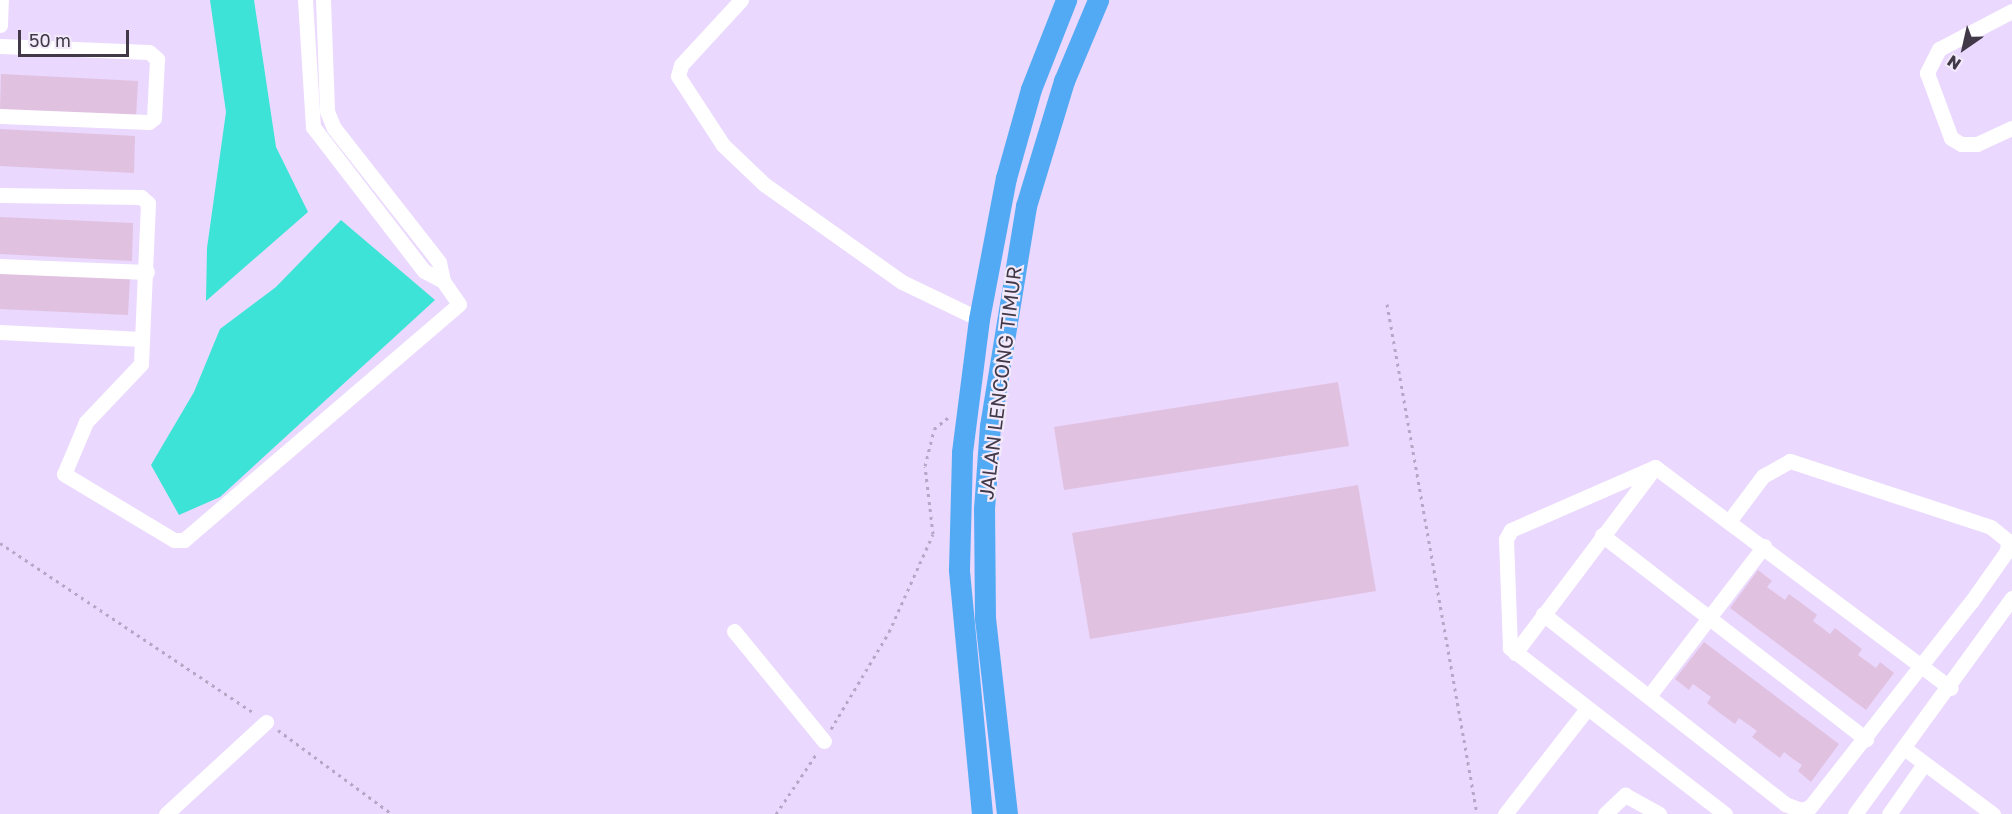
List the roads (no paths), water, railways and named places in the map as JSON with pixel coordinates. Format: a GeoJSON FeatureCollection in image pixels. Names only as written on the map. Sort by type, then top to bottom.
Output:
{"type":"FeatureCollection","features":[{"type":"Feature","properties":{"kind":"highway","name":"JALAN LENCONG TIMUR"},"geometry":{"type":"LineString","coordinates":[[982,814],[959,569],[968,402],[979,319],[1018,133],[1066,0]]}},
{"type":"Feature","properties":{"kind":"highway","name":"JALAN LENCONG TIMUR"},"geometry":{"type":"LineString","coordinates":[[1007,814],[985,619],[984,509],[990,426],[1026,206],[1064,81],[1098,0]]}},
{"type":"Feature","properties":{"kind":"street"},"geometry":{"type":"LineString","coordinates":[[0,25],[1,0]]}},
{"type":"Feature","properties":{"kind":"street"},"geometry":{"type":"LineString","coordinates":[[0,195],[141,197],[148,203],[147,272],[142,339],[136,374],[86,422],[64,474],[180,542],[457,310],[458,299],[442,281],[424,271],[313,127],[304,0]]}},
{"type":"Feature","properties":{"kind":"street"},"geometry":{"type":"LineString","coordinates":[[323,0],[327,111],[334,128],[439,262],[442,281]]}},
{"type":"Feature","properties":{"kind":"street"},"geometry":{"type":"LineString","coordinates":[[741,0],[681,65],[678,76],[723,145],[764,184],[902,282],[979,319]]}},
{"type":"Feature","properties":{"kind":"street"},"geometry":{"type":"LineString","coordinates":[[2012,11],[1939,49],[1927,74],[1951,138],[1961,144],[1977,144],[2012,128]]}},
{"type":"Feature","properties":{"kind":"street"},"geometry":{"type":"LineString","coordinates":[[0,46],[149,52],[157,59],[154,118],[149,122],[0,116]]}},
{"type":"Feature","properties":{"kind":"street"},"geometry":{"type":"LineString","coordinates":[[0,266],[147,272]]}},
{"type":"Feature","properties":{"kind":"street"},"geometry":{"type":"LineString","coordinates":[[0,332],[142,339]]}},
{"type":"Feature","properties":{"kind":"street"},"geometry":{"type":"LineString","coordinates":[[1543,614],[1785,804],[1801,810],[1819,800],[1923,667],[2007,551],[2008,541],[2003,534],[1790,461],[1763,476],[1730,520]]}},
{"type":"Feature","properties":{"kind":"street"},"geometry":{"type":"LineString","coordinates":[[1655,467],[1730,520],[1950,688]]}},
{"type":"Feature","properties":{"kind":"street"},"geometry":{"type":"LineString","coordinates":[[1515,653],[1655,467]]}},
{"type":"Feature","properties":{"kind":"street"},"geometry":{"type":"LineString","coordinates":[[1655,467],[1508,533],[1508,644],[1515,653],[1586,710],[1725,814]]}},
{"type":"Feature","properties":{"kind":"street"},"geometry":{"type":"LineString","coordinates":[[1602,535],[1711,616],[1866,739]]}},
{"type":"Feature","properties":{"kind":"street"},"geometry":{"type":"LineString","coordinates":[[1649,696],[1764,546]]}},
{"type":"Feature","properties":{"kind":"street"},"geometry":{"type":"LineString","coordinates":[[1855,814],[1950,688],[2012,598]]}},
{"type":"Feature","properties":{"kind":"street"},"geometry":{"type":"LineString","coordinates":[[734,631],[824,741]]}},
{"type":"Feature","properties":{"kind":"street"},"geometry":{"type":"LineString","coordinates":[[1504,814],[1586,710]]}},
{"type":"Feature","properties":{"kind":"street"},"geometry":{"type":"LineString","coordinates":[[166,814],[266,722]]}},
{"type":"Feature","properties":{"kind":"street"},"geometry":{"type":"LineString","coordinates":[[1904,748],[1993,814]]}},
{"type":"Feature","properties":{"kind":"street"},"geometry":{"type":"LineString","coordinates":[[1889,814],[1924,764]]}},
{"type":"Feature","properties":{"kind":"street"},"geometry":{"type":"LineString","coordinates":[[1605,814],[1625,795],[1659,814]]}}]}
